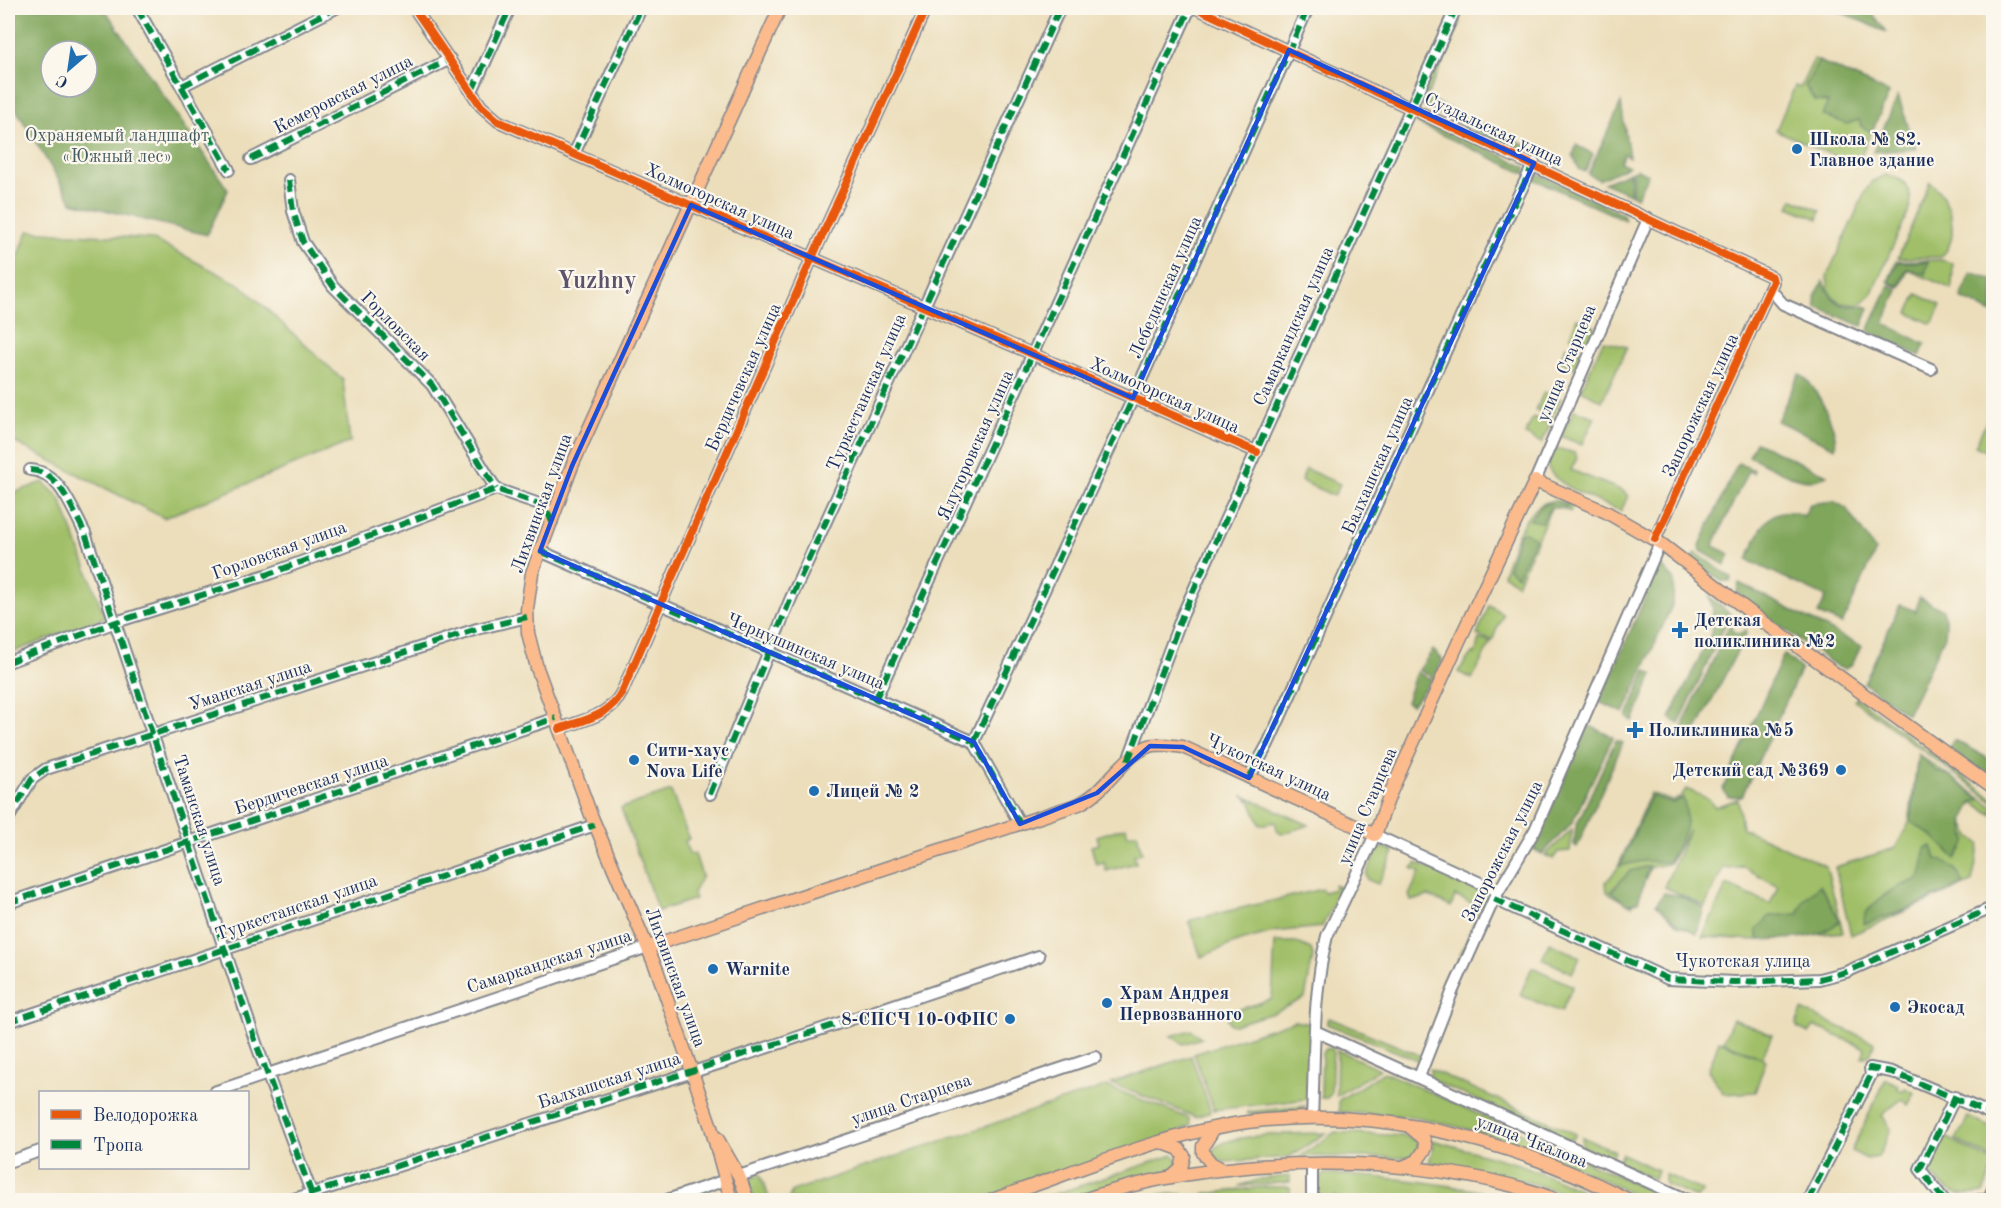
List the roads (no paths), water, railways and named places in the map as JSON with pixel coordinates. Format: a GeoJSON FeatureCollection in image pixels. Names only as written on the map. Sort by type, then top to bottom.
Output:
{"type":"FeatureCollection","features":[{"type":"Feature","properties":{"kind":"main road","name":"Лихвинская улица"},"geometry":{"type":"LineString","coordinates":[[711,1126],[648,947],[595,825],[557,723],[533,654],[527,617],[530,584],[572,466],[780,8]]}},
{"type":"Feature","properties":{"kind":"main road"},"geometry":{"type":"LineString","coordinates":[[1535,481],[1606,512],[1658,541],[1758,618],[1994,788]]}},
{"type":"Feature","properties":{"kind":"main road","name":"улица Старцева"},"geometry":{"type":"LineString","coordinates":[[1376,835],[1390,794],[1450,660],[1535,481]]}},
{"type":"Feature","properties":{"kind":"main road","name":"Чукотская улица"},"geometry":{"type":"LineString","coordinates":[[1068,807],[1097,793],[1128,761],[1150,746],[1183,747],[1376,835]]}},
{"type":"Feature","properties":{"kind":"main road","name":"Самаркандская улица"},"geometry":{"type":"LineString","coordinates":[[648,947],[1068,807]]}},
{"type":"Feature","properties":{"kind":"main road"},"geometry":{"type":"LineString","coordinates":[[992,1200],[1163,1143],[1213,1130],[1248,1122],[1312,1118]]}},
{"type":"Feature","properties":{"kind":"main road","name":"улица Чкалова"},"geometry":{"type":"LineString","coordinates":[[1312,1118],[1406,1125],[1461,1134],[1533,1157],[1629,1200]]}},
{"type":"Feature","properties":{"kind":"main road"},"geometry":{"type":"LineString","coordinates":[[1405,1166],[1417,1161],[1426,1148],[1424,1138],[1406,1125]]}},
{"type":"Feature","properties":{"kind":"main road"},"geometry":{"type":"LineString","coordinates":[[711,1126],[739,1176],[748,1200]]}},
{"type":"Feature","properties":{"kind":"main road"},"geometry":{"type":"LineString","coordinates":[[711,1126],[723,1181],[731,1200]]}},
{"type":"Feature","properties":{"kind":"main road"},"geometry":{"type":"LineString","coordinates":[[1213,1130],[1203,1146],[1203,1153],[1211,1163],[1222,1169]]}},
{"type":"Feature","properties":{"kind":"main road"},"geometry":{"type":"LineString","coordinates":[[1163,1143],[1179,1149],[1184,1156],[1183,1164],[1173,1176]]}},
{"type":"Feature","properties":{"kind":"main road"},"geometry":{"type":"LineString","coordinates":[[1083,1200],[1124,1186],[1173,1176],[1222,1169],[1312,1165],[1405,1166],[1471,1177],[1558,1200]]}},
{"type":"Feature","properties":{"kind":"street"},"geometry":{"type":"LineString","coordinates":[[137,8],[229,170]]}},
{"type":"Feature","properties":{"kind":"street"},"geometry":{"type":"LineString","coordinates":[[182,86],[336,8]]}},
{"type":"Feature","properties":{"kind":"street","name":"Холмогорская улица"},"geometry":{"type":"LineString","coordinates":[[414,8],[481,106],[498,121],[1257,452]]}},
{"type":"Feature","properties":{"kind":"street"},"geometry":{"type":"LineString","coordinates":[[472,91],[510,8]]}},
{"type":"Feature","properties":{"kind":"street"},"geometry":{"type":"LineString","coordinates":[[574,154],[641,8]]}},
{"type":"Feature","properties":{"kind":"street","name":"Бердичевская улица"},"geometry":{"type":"LineString","coordinates":[[8,903],[479,746],[557,723],[602,713],[618,701],[812,258],[926,8]]}},
{"type":"Feature","properties":{"kind":"street","name":"Туркестанская улица"},"geometry":{"type":"LineString","coordinates":[[710,794],[791,598],[1060,8]]}},
{"type":"Feature","properties":{"kind":"street","name":"Ялуторовская улица"},"geometry":{"type":"LineString","coordinates":[[876,698],[1190,8]]}},
{"type":"Feature","properties":{"kind":"street","name":"Суздальская улица"},"geometry":{"type":"LineString","coordinates":[[1196,8],[1769,274],[1771,286],[1783,304],[1930,369]]}},
{"type":"Feature","properties":{"kind":"street","name":"Лебединская улица"},"geometry":{"type":"LineString","coordinates":[[974,742],[1133,398],[1308,8]]}},
{"type":"Feature","properties":{"kind":"street","name":"Самаркандская улица"},"geometry":{"type":"LineString","coordinates":[[1128,761],[1182,616],[1456,8]]}},
{"type":"Feature","properties":{"kind":"street","name":"Кемеровская улица"},"geometry":{"type":"LineString","coordinates":[[251,159],[450,59]]}},
{"type":"Feature","properties":{"kind":"street","name":"Балхашская улица"},"geometry":{"type":"LineString","coordinates":[[1249,778],[1268,744],[1479,278],[1534,163]]}},
{"type":"Feature","properties":{"kind":"street","name":"Горловская"},"geometry":{"type":"LineString","coordinates":[[289,180],[293,211],[303,242],[333,285],[432,385],[496,489]]}},
{"type":"Feature","properties":{"kind":"street","name":"улица Старцева"},"geometry":{"type":"LineString","coordinates":[[1535,481],[1648,219]]}},
{"type":"Feature","properties":{"kind":"street","name":"Запорожская улица"},"geometry":{"type":"LineString","coordinates":[[1419,1077],[1453,990],[1496,895],[1534,830],[1771,286]]}},
{"type":"Feature","properties":{"kind":"street","name":"Таманская улица"},"geometry":{"type":"LineString","coordinates":[[30,470],[42,470],[55,480],[85,533],[267,1074],[313,1197]]}},
{"type":"Feature","properties":{"kind":"street"},"geometry":{"type":"LineString","coordinates":[[496,489],[545,507],[552,522]]}},
{"type":"Feature","properties":{"kind":"street","name":"Горловская улица"},"geometry":{"type":"LineString","coordinates":[[8,662],[116,622],[269,574],[496,489]]}},
{"type":"Feature","properties":{"kind":"street","name":"Чернушинская улица"},"geometry":{"type":"LineString","coordinates":[[540,551],[974,742]]}},
{"type":"Feature","properties":{"kind":"street","name":"Уманская улица"},"geometry":{"type":"LineString","coordinates":[[8,819],[32,779],[46,769],[466,633],[527,617]]}},
{"type":"Feature","properties":{"kind":"street"},"geometry":{"type":"LineString","coordinates":[[974,742],[1020,824]]}},
{"type":"Feature","properties":{"kind":"street","name":"Туркестанская улица"},"geometry":{"type":"LineString","coordinates":[[8,1023],[595,825]]}},
{"type":"Feature","properties":{"kind":"street","name":"улица Старцева"},"geometry":{"type":"LineString","coordinates":[[1312,1118],[1315,1031],[1327,936],[1376,835]]}},
{"type":"Feature","properties":{"kind":"street","name":"Чукотская улица"},"geometry":{"type":"LineString","coordinates":[[1376,835],[1668,979],[1735,982],[1819,979],[1846,972],[1994,907]]}},
{"type":"Feature","properties":{"kind":"street","name":"Самаркандская улица"},"geometry":{"type":"LineString","coordinates":[[217,1091],[648,947]]}},
{"type":"Feature","properties":{"kind":"street","name":"Балхашская улица"},"geometry":{"type":"LineString","coordinates":[[291,1200],[313,1197],[1039,956]]}},
{"type":"Feature","properties":{"kind":"street"},"geometry":{"type":"LineString","coordinates":[[1315,1031],[1688,1200]]}},
{"type":"Feature","properties":{"kind":"street","name":"улица Старцева"},"geometry":{"type":"LineString","coordinates":[[739,1176],[1096,1057]]}},
{"type":"Feature","properties":{"kind":"street"},"geometry":{"type":"LineString","coordinates":[[1808,1200],[1871,1075],[1870,1068],[1892,1072],[1994,1115]]}},
{"type":"Feature","properties":{"kind":"street"},"geometry":{"type":"LineString","coordinates":[[1944,1200],[1920,1169],[1955,1097]]}},
{"type":"Feature","properties":{"kind":"street"},"geometry":{"type":"LineString","coordinates":[[8,1162],[39,1151]]}},
{"type":"Feature","properties":{"kind":"street"},"geometry":{"type":"LineString","coordinates":[[1312,1165],[1312,1200]]}},
{"type":"Feature","properties":{"kind":"street"},"geometry":{"type":"LineString","coordinates":[[667,1200],[723,1181]]}},
{"type":"Feature","properties":{"kind":"street"},"geometry":{"type":"LineString","coordinates":[[1979,1200],[1988,1200],[1994,1187]]}},
{"type":"Feature","properties":{"kind":"place","name":"Школа № 82. Главное здание"},"geometry":{"type":"Point","coordinates":[1797,149]}},
{"type":"Feature","properties":{"kind":"place","name":"Детская поликлиника №2"},"geometry":{"type":"Point","coordinates":[1680,630]}},
{"type":"Feature","properties":{"kind":"place","name":"Поликлиника №5"},"geometry":{"type":"Point","coordinates":[1635,730]}},
{"type":"Feature","properties":{"kind":"place","name":"Сити-хаус Nova Life"},"geometry":{"type":"Point","coordinates":[634,760]}},
{"type":"Feature","properties":{"kind":"place","name":"Детский сад №369"},"geometry":{"type":"Point","coordinates":[1841,770]}},
{"type":"Feature","properties":{"kind":"place","name":"Лицей № 2"},"geometry":{"type":"Point","coordinates":[814,791]}},
{"type":"Feature","properties":{"kind":"place","name":"Warnite"},"geometry":{"type":"Point","coordinates":[713,969]}},
{"type":"Feature","properties":{"kind":"place","name":"Храм Андрея Первозванного"},"geometry":{"type":"Point","coordinates":[1107,1003]}},
{"type":"Feature","properties":{"kind":"place","name":"Экосад"},"geometry":{"type":"Point","coordinates":[1895,1007]}},
{"type":"Feature","properties":{"kind":"place","name":"8-СПСЧ 10-ОФПС"},"geometry":{"type":"Point","coordinates":[1010,1019]}},
{"type":"Feature","properties":{"kind":"district","name":"Yuzhny"},"geometry":{"type":"Point","coordinates":[597,280]}},
{"type":"Feature","properties":{"kind":"park label","name":"Охраняемый ландшафт «Южный лес»"},"geometry":{"type":"Point","coordinates":[117,145]}}]}
